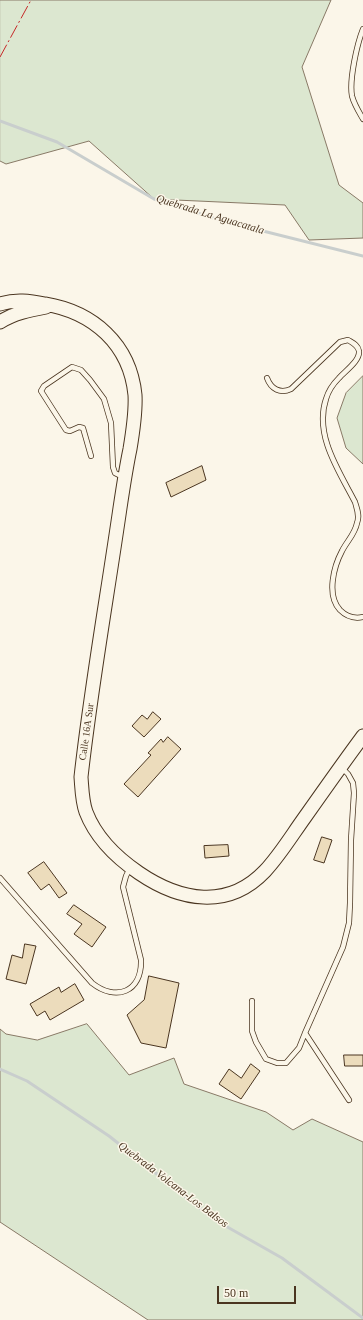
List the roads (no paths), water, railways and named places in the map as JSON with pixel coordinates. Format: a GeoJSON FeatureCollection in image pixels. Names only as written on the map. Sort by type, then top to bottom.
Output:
{"type":"FeatureCollection","features":[{"type":"Feature","properties":{"kind":"main road","name":"Calle 16A Sur"},"geometry":{"type":"LineString","coordinates":[[0,304],[17,301],[31,301],[56,306],[81,315],[106,332],[126,359],[132,375],[135,401],[135,419],[81,777],[82,796],[86,811],[93,827],[108,846],[131,867],[154,883],[178,893],[207,898],[224,895],[241,889],[265,871],[281,852],[340,766],[363,736]]}},
{"type":"Feature","properties":{"kind":"main road","name":"Calle 16A Sur"},"geometry":{"type":"LineString","coordinates":[[0,322],[12,315],[56,306]]}},
{"type":"Feature","properties":{"kind":"lane"},"geometry":{"type":"LineString","coordinates":[[363,29],[351,82],[352,97],[363,119]]}},
{"type":"Feature","properties":{"kind":"lane"},"geometry":{"type":"LineString","coordinates":[[267,378],[269,384],[274,389],[285,391],[291,389],[340,342],[348,340],[356,345],[359,351],[357,358],[338,379],[326,397],[323,412],[323,427],[325,441],[355,502],[358,512],[358,521],[355,530],[343,549],[336,568],[333,592],[335,601],[344,614],[351,617],[363,617]]}},
{"type":"Feature","properties":{"kind":"lane"},"geometry":{"type":"LineString","coordinates":[[91,456],[83,428],[79,427],[70,431],[66,430],[41,391],[44,386],[72,368],[81,370],[104,399],[111,429],[113,467],[115,473],[125,478]]}},
{"type":"Feature","properties":{"kind":"lane"},"geometry":{"type":"LineString","coordinates":[[252,1001],[252,1031],[256,1042],[266,1059],[286,1063],[299,1048],[304,1033],[343,947],[349,924],[351,840],[354,793],[353,783],[348,774],[340,766]]}},
{"type":"Feature","properties":{"kind":"lane"},"geometry":{"type":"LineString","coordinates":[[0,878],[92,983],[104,991],[119,993],[132,987],[137,982],[142,967],[142,960],[124,887],[126,876],[131,867]]}},
{"type":"Feature","properties":{"kind":"lane"},"geometry":{"type":"LineString","coordinates":[[304,1033],[348,1100]]}},
{"type":"Feature","properties":{"kind":"waterway","name":"Quebrada La Aguacatala"},"geometry":{"type":"LineString","coordinates":[[0,121],[57,142],[154,199],[219,220],[363,256]]}},
{"type":"Feature","properties":{"kind":"waterway","name":"Quebrada Volcana-Los Balsos"},"geometry":{"type":"LineString","coordinates":[[0,1069],[27,1081],[109,1136],[215,1220],[282,1258],[363,1318]]}}]}
